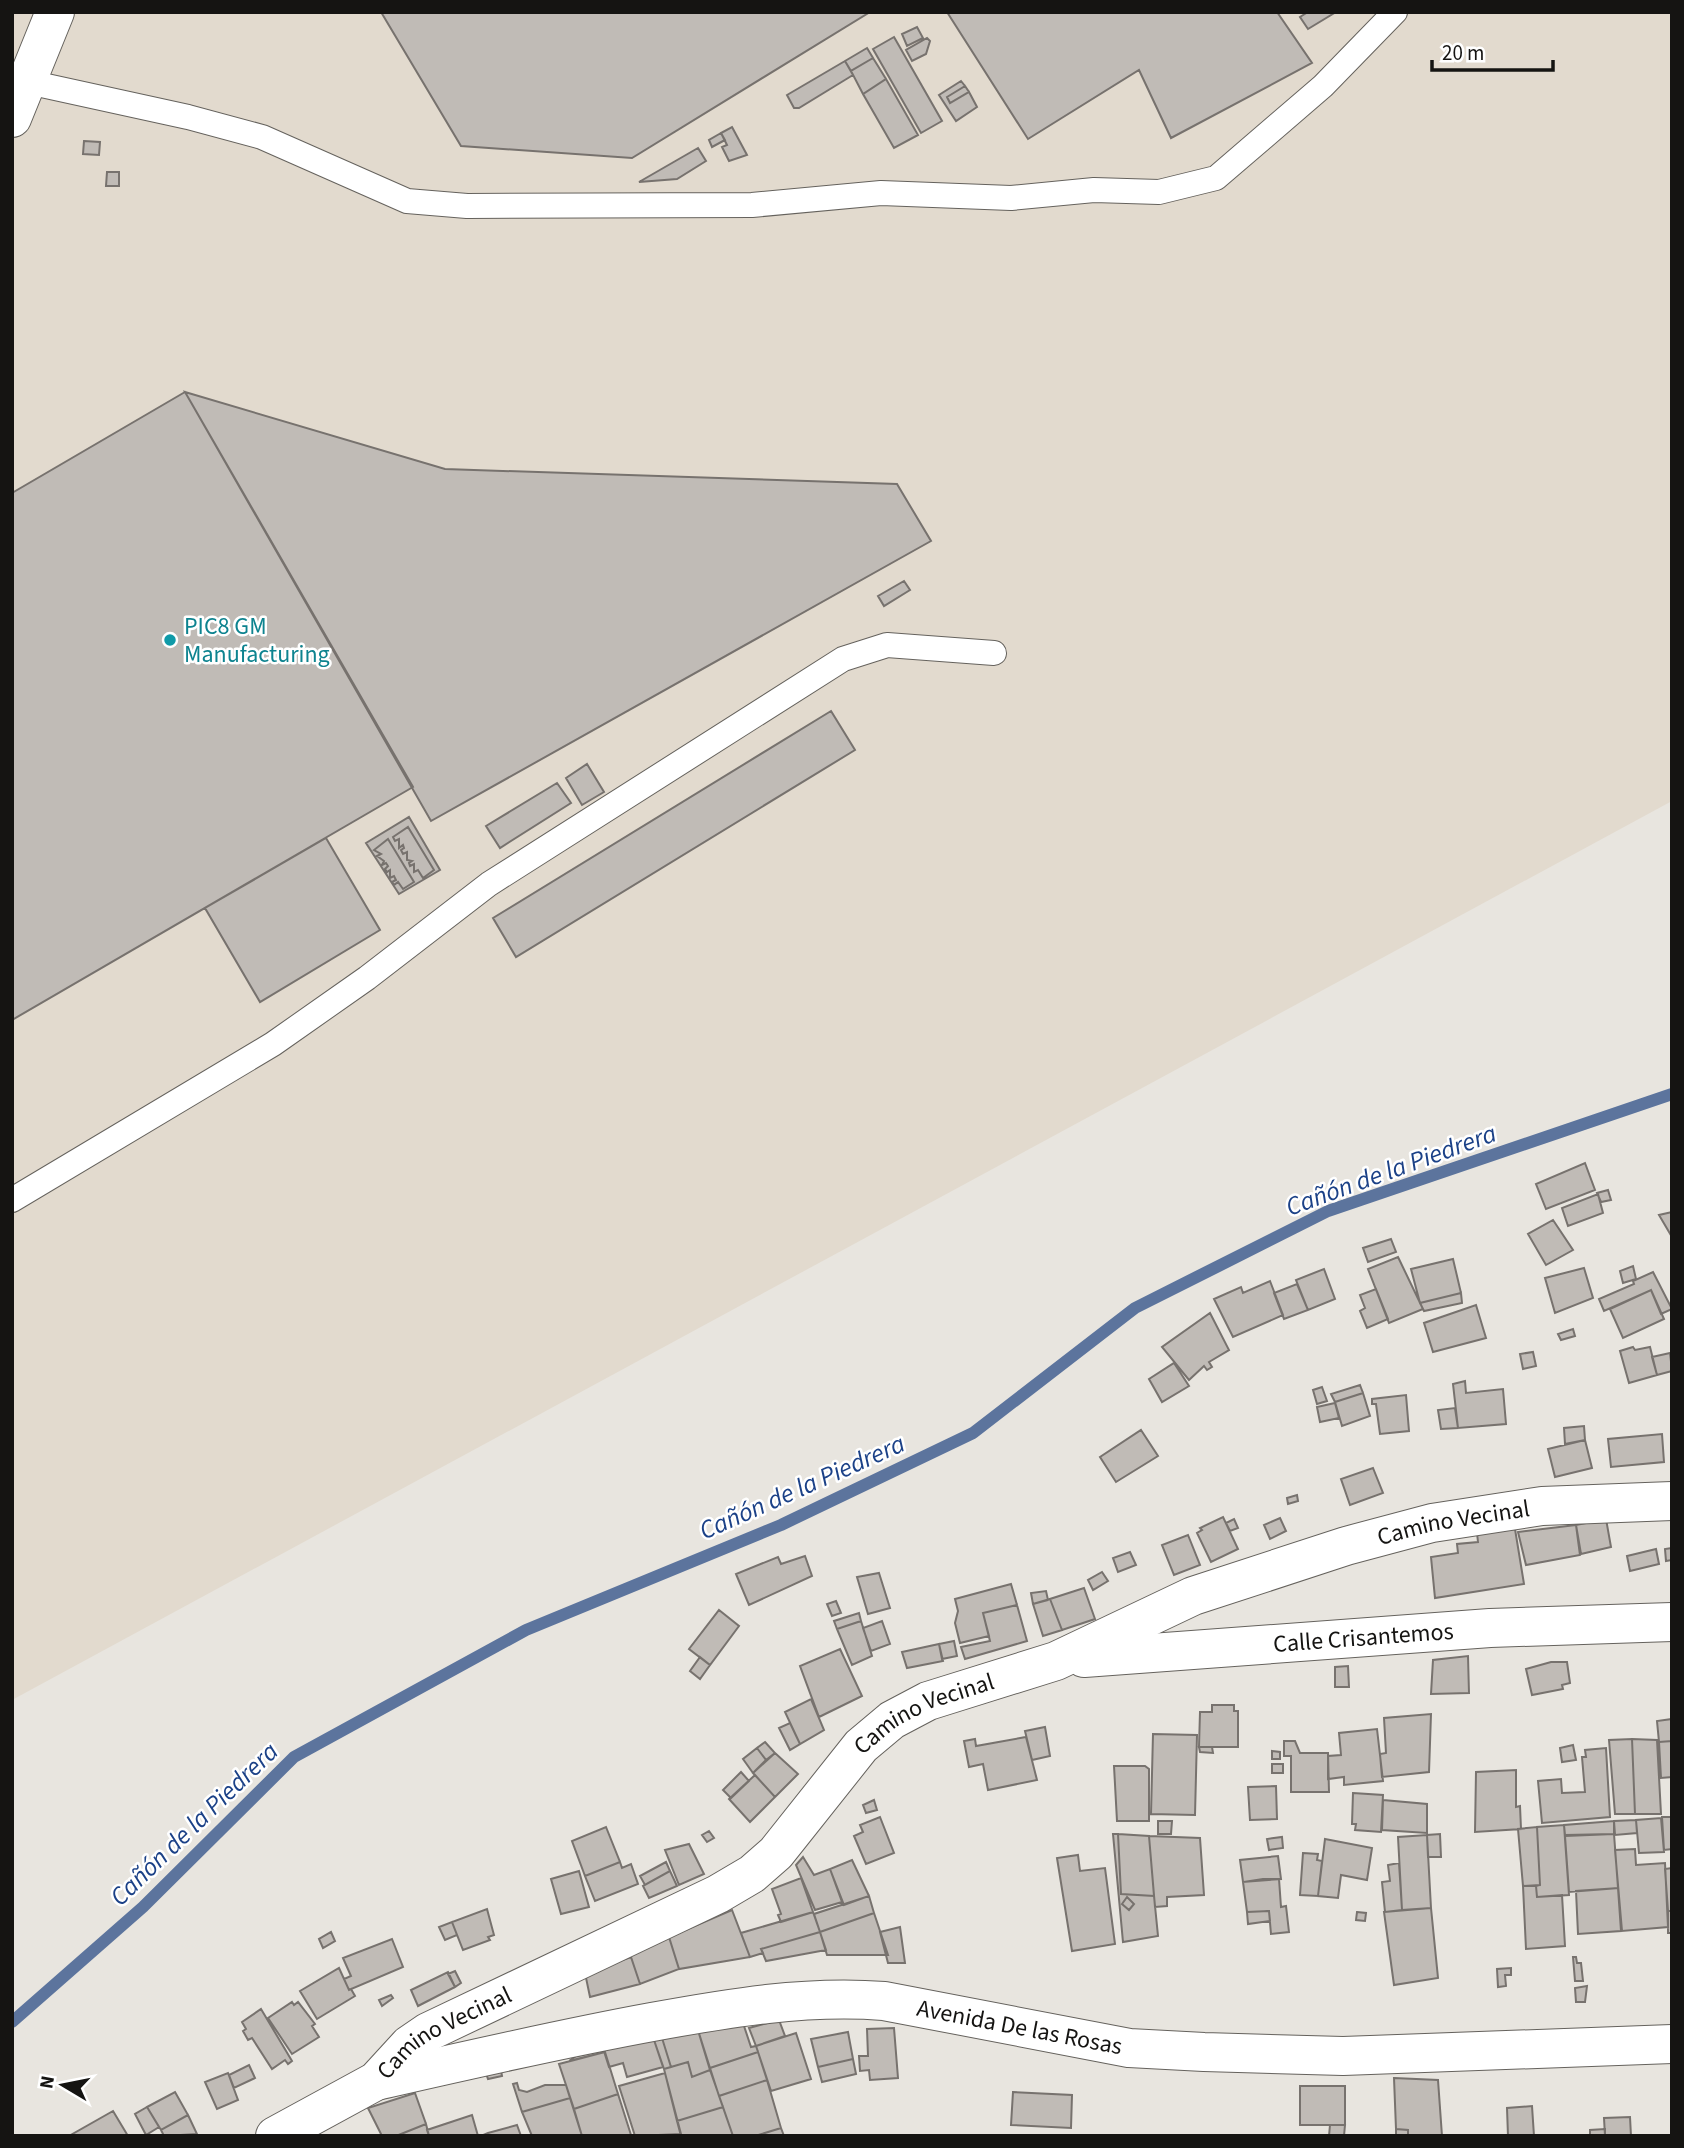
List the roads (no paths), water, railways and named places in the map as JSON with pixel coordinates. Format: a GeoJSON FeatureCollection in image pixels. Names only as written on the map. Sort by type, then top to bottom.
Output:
{"type":"FeatureCollection","features":[{"type":"Feature","properties":{"kind":"street"},"geometry":{"type":"LineString","coordinates":[[12,118],[55,12]]}},
{"type":"Feature","properties":{"kind":"street","name":"Camino Vecinal"},"geometry":{"type":"LineString","coordinates":[[275,2136],[376,2081],[409,2045],[428,2032],[718,1894],[752,1874],[776,1853],[861,1746],[892,1720],[928,1701],[1056,1661],[1193,1597],[1346,1546],[1419,1527],[1542,1506],[1672,1501]]}},
{"type":"Feature","properties":{"kind":"street","name":"Calle Crisantemos"},"geometry":{"type":"LineString","coordinates":[[1056,1661],[1490,1628],[1672,1622]]}},
{"type":"Feature","properties":{"kind":"street","name":"Avenida De las Rosas"},"geometry":{"type":"LineString","coordinates":[[376,2081],[550,2040],[749,2004],[844,1998],[909,2006],[1141,2049],[1343,2056],[1672,2044]]}},
{"type":"Feature","properties":{"kind":"lane"},"geometry":{"type":"LineString","coordinates":[[28,82],[262,137],[407,201],[467,205],[752,205],[881,193],[1011,198],[1094,191],[1158,192],[1216,178],[1323,86],[1395,12]]}},
{"type":"Feature","properties":{"kind":"lane"},"geometry":{"type":"LineString","coordinates":[[12,1200],[272,1044],[367,978],[489,884],[844,659],[887,645],[994,653]]}},
{"type":"Feature","properties":{"kind":"waterway","name":"Cañón de la Piedrera"},"geometry":{"type":"LineString","coordinates":[[12,2022],[143,1907],[294,1757],[526,1630],[781,1525],[973,1433],[1135,1308],[1328,1211],[1672,1094]]}},
{"type":"Feature","properties":{"kind":"place","name":"PIC8 GM Manufacturing"},"geometry":{"type":"Point","coordinates":[170,640]}}]}
